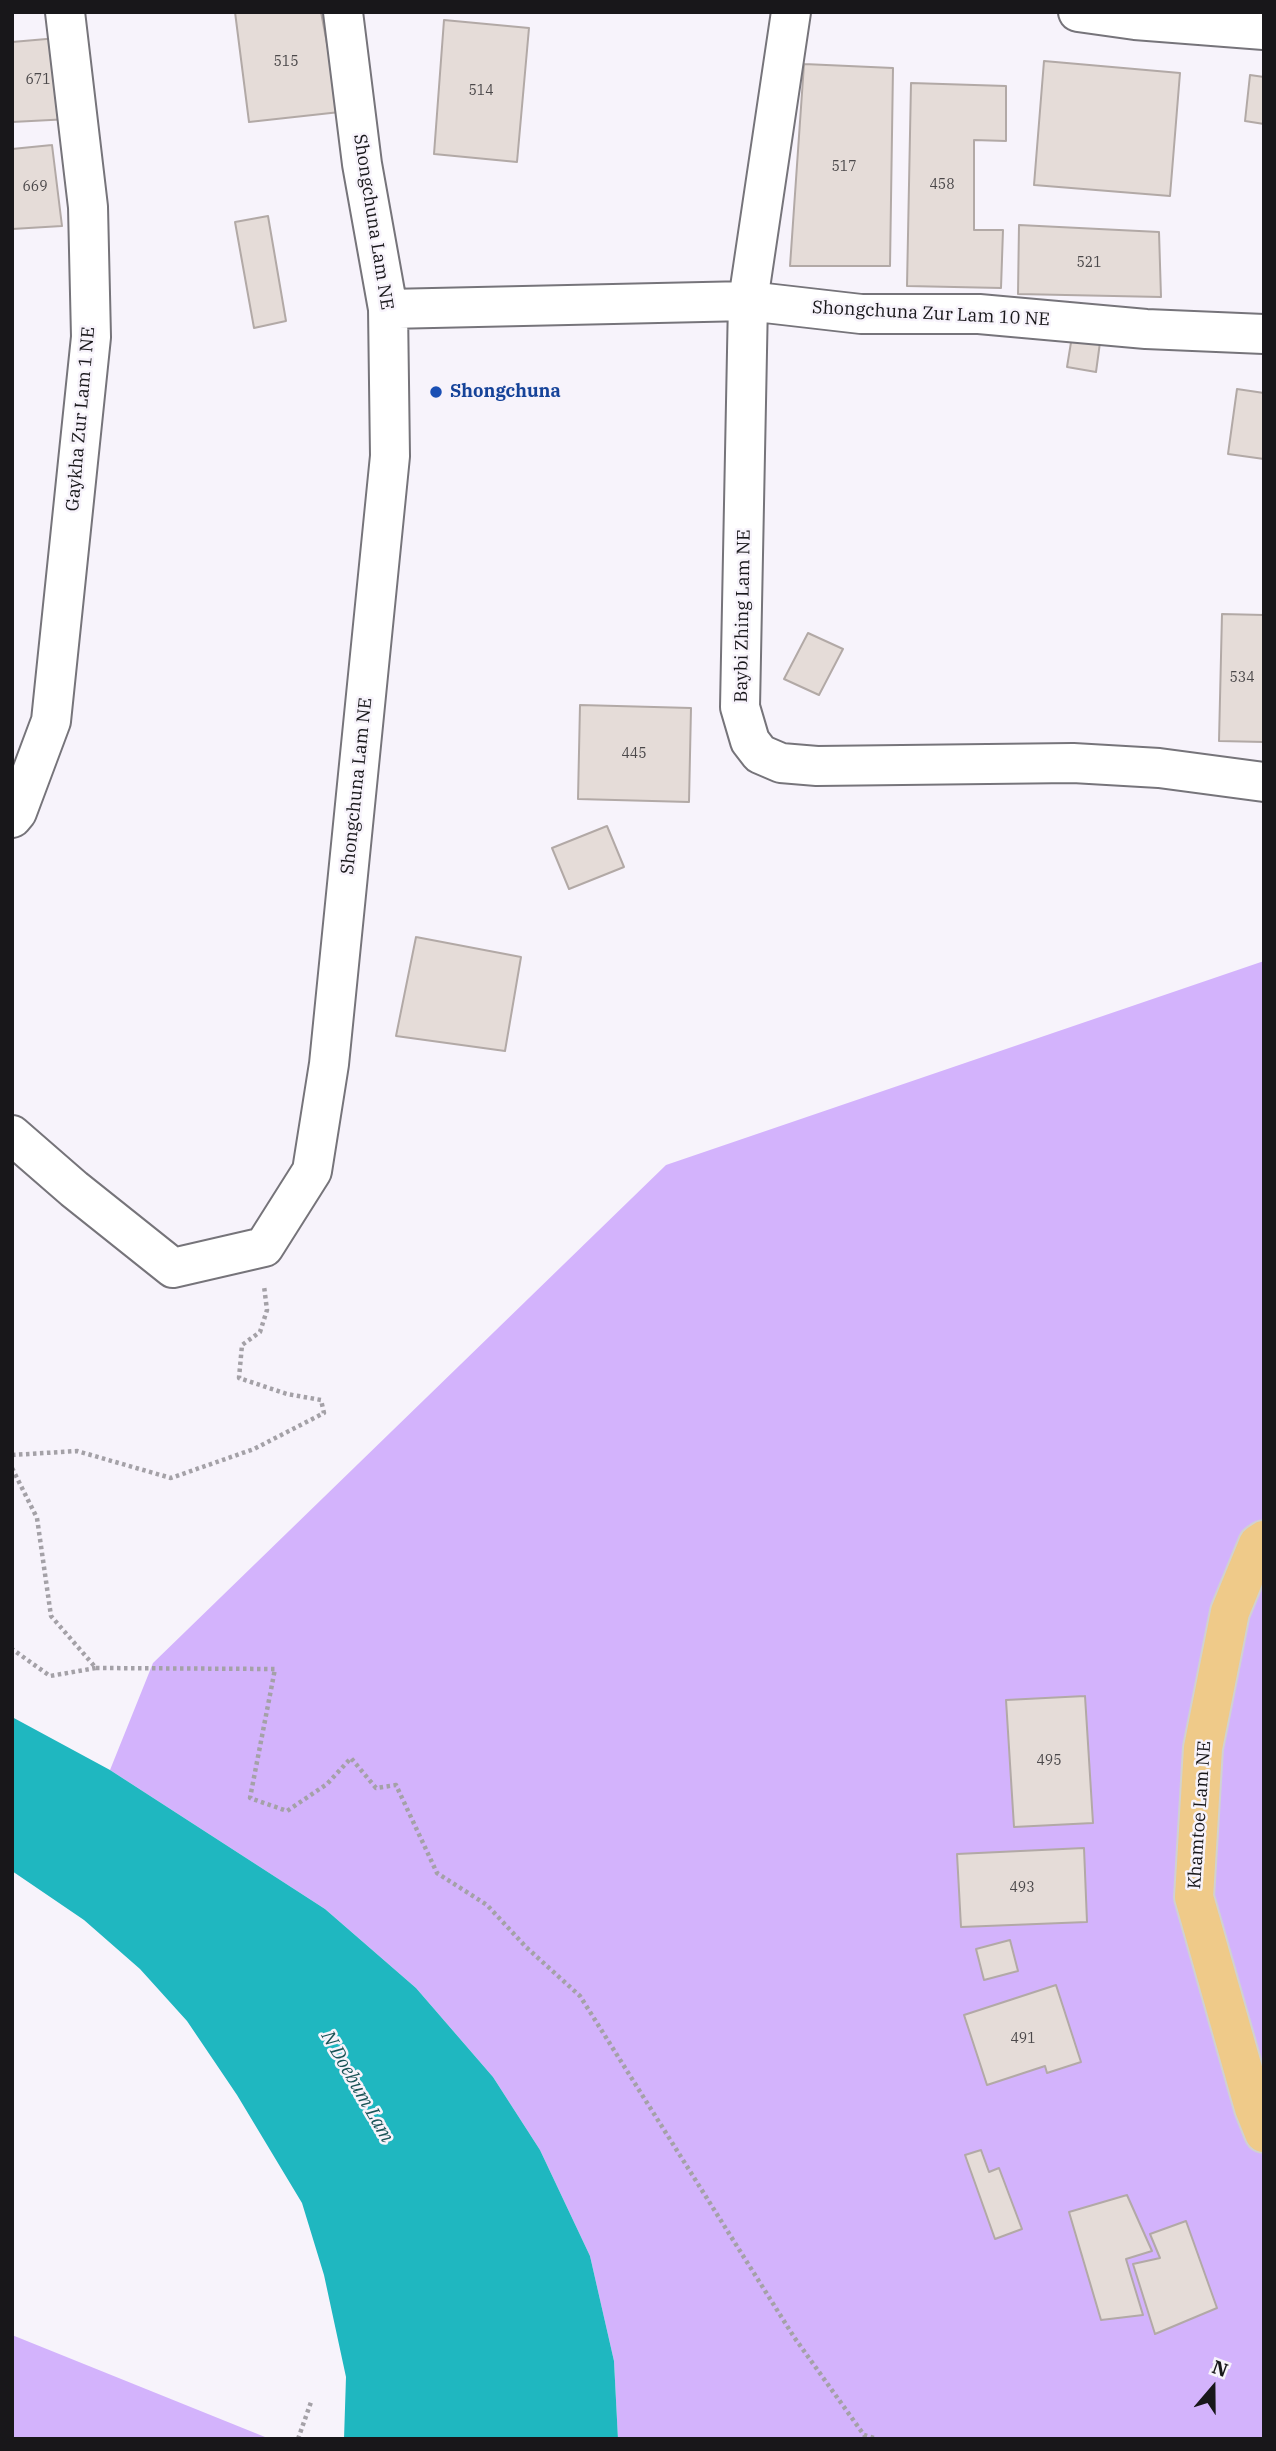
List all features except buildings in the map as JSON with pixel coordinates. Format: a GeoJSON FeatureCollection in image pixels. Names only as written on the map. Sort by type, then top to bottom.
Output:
{"type":"FeatureCollection","features":[{"type":"Feature","properties":{"kind":"main road","name":"Khamtoe Lam NE"},"geometry":{"type":"LineString","coordinates":[[1264,1540],[1258,1544],[1230,1612],[1203,1748],[1194,1898],[1254,2108],[1264,2133]]}},
{"type":"Feature","properties":{"kind":"street","name":"Gaykha Zur Lam 1 NE"},"geometry":{"type":"LineString","coordinates":[[12,818],[17,812],[51,720],[91,337],[88,207],[65,12]]}},
{"type":"Feature","properties":{"kind":"street","name":"Shongchuna Lam NE"},"geometry":{"type":"LineString","coordinates":[[12,1135],[74,1189],[173,1268],[264,1247],[312,1171],[329,1064],[390,456],[388,309],[362,164],[343,12]]}},
{"type":"Feature","properties":{"kind":"street","name":"Baybi Zhing Lam NE"},"geometry":{"type":"LineString","coordinates":[[791,12],[748,301],[740,707],[750,741],[760,754],[781,763],[817,766],[1073,763],[1159,768],[1264,782]]}},
{"type":"Feature","properties":{"kind":"street"},"geometry":{"type":"LineString","coordinates":[[1078,12],[1264,30]]}},
{"type":"Feature","properties":{"kind":"street","name":"Shongchuna Zur Lam 10 NE"},"geometry":{"type":"LineString","coordinates":[[388,309],[748,301],[861,314],[979,314],[1146,329],[1264,334]]}},
{"type":"Feature","properties":{"kind":"path"},"geometry":{"type":"LineString","coordinates":[[12,1455],[78,1451],[171,1478],[254,1449],[324,1413],[321,1400],[287,1394],[239,1378],[242,1345],[260,1332],[267,1310],[264,1287],[268,1280]]}},
{"type":"Feature","properties":{"kind":"path"},"geometry":{"type":"LineString","coordinates":[[12,1468],[37,1518],[51,1616],[96,1668]]}},
{"type":"Feature","properties":{"kind":"path"},"geometry":{"type":"LineString","coordinates":[[12,1649],[50,1676],[96,1668],[275,1669],[250,1798],[287,1811],[327,1784],[351,1758],[376,1788],[396,1785],[437,1873],[487,1905],[580,1996],[794,2337],[864,2435],[877,2439]]}},
{"type":"Feature","properties":{"kind":"path"},"geometry":{"type":"LineString","coordinates":[[298,2439],[311,2402]]}},
{"type":"Feature","properties":{"kind":"shaded area"},"geometry":{"type":"Polygon","coordinates":[[[1264,961],[1264,2439],[618,2439],[614,2361],[590,2256],[540,2150],[493,2077],[416,1988],[325,1909],[110,1770],[153,1663],[666,1165],[1264,961]]]}},
{"type":"Feature","properties":{"kind":"shaded area"},"geometry":{"type":"Polygon","coordinates":[[[12,2335],[270,2439],[12,2439],[12,2335]]]}},
{"type":"Feature","properties":{"kind":"water","name":"N Doebum Lam"},"geometry":{"type":"Polygon","coordinates":[[[12,1717],[110,1770],[325,1909],[416,1988],[493,2077],[540,2150],[590,2256],[614,2361],[618,2439],[344,2439],[346,2377],[324,2275],[302,2203],[237,2095],[187,2021],[140,1969],[84,1920],[12,1871],[12,1717]]]}},
{"type":"Feature","properties":{"kind":"place","name":"Shongchuna"},"geometry":{"type":"Point","coordinates":[436,392]}}]}
